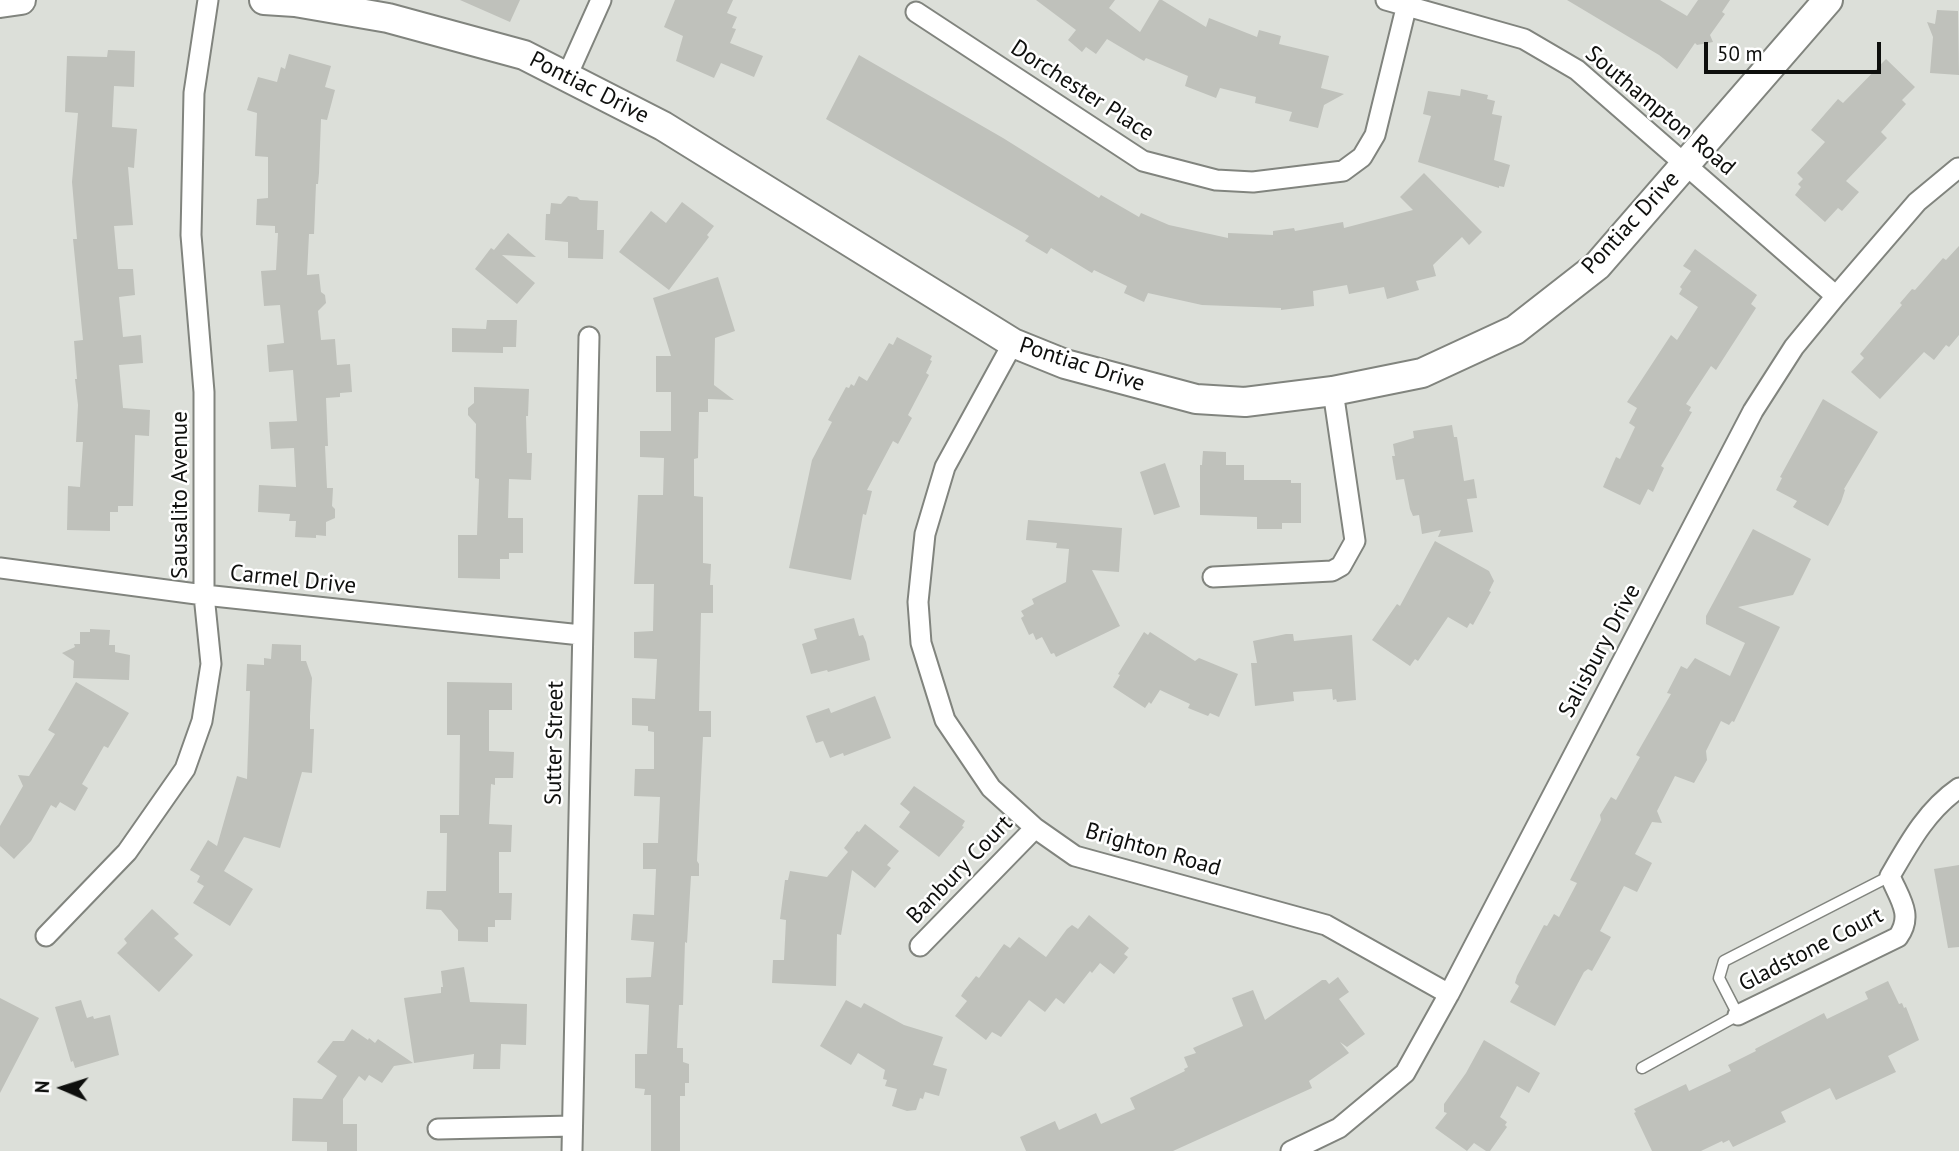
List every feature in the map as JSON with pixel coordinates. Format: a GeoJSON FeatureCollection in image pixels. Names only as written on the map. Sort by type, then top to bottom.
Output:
{"type":"FeatureCollection","features":[{"type":"Feature","properties":{"kind":"main road"},"geometry":{"type":"LineString","coordinates":[[0,3],[21,0]]}},
{"type":"Feature","properties":{"kind":"main road","name":"Pontiac Drive"},"geometry":{"type":"LineString","coordinates":[[264,0],[295,2],[388,18],[524,55],[663,126],[1013,343],[1065,364],[1195,399],[1245,402],[1333,391],[1422,373],[1515,330],[1597,266],[1828,0]]}},
{"type":"Feature","properties":{"kind":"street","name":"Sausalito Avenue"},"geometry":{"type":"LineString","coordinates":[[46,936],[127,852],[185,769],[202,722],[211,664],[204,595],[204,393],[191,235],[194,93],[208,0]]}},
{"type":"Feature","properties":{"kind":"street"},"geometry":{"type":"LineString","coordinates":[[567,76],[601,0]]}},
{"type":"Feature","properties":{"kind":"street","name":"Southampton Road"},"geometry":{"type":"LineString","coordinates":[[1386,0],[1408,3],[1524,39],[1577,70],[1836,296]]}},
{"type":"Feature","properties":{"kind":"street","name":"Dorchester Place"},"geometry":{"type":"LineString","coordinates":[[916,12],[1143,161],[1216,180],[1253,182],[1343,172],[1362,157],[1375,135],[1408,3]]}},
{"type":"Feature","properties":{"kind":"street","name":"Salisbury Drive"},"geometry":{"type":"LineString","coordinates":[[1291,1151],[1339,1128],[1405,1073],[1449,995],[1753,411],[1794,347],[1836,296],[1917,202],[1958,168]]}},
{"type":"Feature","properties":{"kind":"street","name":"Sutter Street"},"geometry":{"type":"LineString","coordinates":[[572,1151],[589,337]]}},
{"type":"Feature","properties":{"kind":"street","name":"Brighton Road"},"geometry":{"type":"LineString","coordinates":[[1013,343],[945,467],[925,534],[918,602],[921,643],[945,720],[991,788],[1035,828],[1075,856],[1326,925],[1449,995]]}},
{"type":"Feature","properties":{"kind":"street"},"geometry":{"type":"LineString","coordinates":[[1213,577],[1332,571],[1341,566],[1355,541],[1333,391]]}},
{"type":"Feature","properties":{"kind":"street","name":"Carmel Drive"},"geometry":{"type":"LineString","coordinates":[[0,568],[204,595],[581,635]]}},
{"type":"Feature","properties":{"kind":"street","name":"Gladstone Court"},"geometry":{"type":"LineString","coordinates":[[1738,1015],[1898,937],[1905,927],[1906,912],[1889,876],[1922,822],[1948,795],[1959,788]]}},
{"type":"Feature","properties":{"kind":"street","name":"Banbury Court"},"geometry":{"type":"LineString","coordinates":[[920,947],[1035,828]]}},
{"type":"Feature","properties":{"kind":"street"},"geometry":{"type":"LineString","coordinates":[[438,1129],[572,1126]]}},
{"type":"Feature","properties":{"kind":"lane"},"geometry":{"type":"LineString","coordinates":[[1642,1068],[1738,1015],[1718,978],[1724,961],[1889,876]]}},
{"type":"Feature","properties":{"kind":"building"},"geometry":{"type":"Polygon","coordinates":[[[460,0],[520,0],[510,22],[460,0]]]}},
{"type":"Feature","properties":{"kind":"building"},"geometry":{"type":"Polygon","coordinates":[[[675,0],[733,0],[727,13],[737,17],[732,28],[736,29],[730,43],[763,56],[754,77],[721,63],[714,78],[676,61],[683,36],[664,27],[675,0]]]}},
{"type":"Feature","properties":{"kind":"building"},"geometry":{"type":"Polygon","coordinates":[[[1036,0],[1115,0],[1109,8],[1140,32],[1159,0],[1162,0],[1206,27],[1209,18],[1257,37],[1259,30],[1281,36],[1279,44],[1329,56],[1321,88],[1344,94],[1324,105],[1318,128],[1289,121],[1292,112],[1255,103],[1256,97],[1220,88],[1216,98],[1185,86],[1188,76],[1146,58],[1144,61],[1107,39],[1096,54],[1086,47],[1082,52],[1068,40],[1076,30],[1036,0]]]}},
{"type":"Feature","properties":{"kind":"building"},"geometry":{"type":"Polygon","coordinates":[[[1567,0],[1660,0],[1687,16],[1698,0],[1730,0],[1722,12],[1725,14],[1710,35],[1713,42],[1697,45],[1695,43],[1677,69],[1659,55],[1567,0]]]}},
{"type":"Feature","properties":{"kind":"building"},"geometry":{"type":"Polygon","coordinates":[[[1937,10],[1958,11],[1959,75],[1930,73],[1933,37],[1927,22],[1935,24],[1937,10]]]}},
{"type":"Feature","properties":{"kind":"building"},"geometry":{"type":"Polygon","coordinates":[[[108,50],[135,51],[134,87],[114,86],[112,127],[137,129],[134,168],[128,167],[133,225],[114,226],[118,269],[133,269],[135,295],[119,297],[123,337],[141,335],[143,363],[119,365],[123,408],[150,410],[149,436],[135,435],[133,506],[118,506],[118,512],[110,512],[110,531],[67,530],[68,486],[80,487],[83,442],[76,442],[78,405],[74,341],[83,340],[73,239],[77,239],[72,182],[78,113],[65,112],[67,56],[107,57],[108,50]]]}},
{"type":"Feature","properties":{"kind":"building"},"geometry":{"type":"Polygon","coordinates":[[[289,54],[331,66],[325,87],[335,90],[327,120],[321,119],[314,234],[309,234],[307,275],[319,274],[321,292],[325,295],[326,303],[318,311],[321,340],[335,339],[337,365],[350,364],[352,392],[340,393],[340,397],[326,398],[327,488],[333,488],[332,506],[335,509],[335,518],[326,522],[326,536],[316,535],[316,538],[295,537],[296,521],[289,521],[290,514],[258,512],[259,485],[296,487],[294,448],[271,449],[269,422],[297,421],[293,370],[269,372],[267,345],[284,343],[280,305],[264,306],[261,271],[276,270],[278,233],[275,233],[275,226],[256,225],[257,199],[268,198],[268,157],[255,156],[257,113],[247,110],[258,77],[277,82],[281,67],[285,69],[289,54]]]}},
{"type":"Feature","properties":{"kind":"building"},"geometry":{"type":"Polygon","coordinates":[[[859,55],[1003,138],[1099,198],[1101,195],[1139,217],[1141,213],[1169,225],[1228,238],[1228,233],[1273,235],[1273,231],[1294,228],[1295,231],[1343,222],[1344,228],[1413,210],[1400,197],[1424,173],[1482,232],[1469,245],[1462,237],[1433,265],[1436,276],[1416,281],[1419,290],[1387,299],[1384,287],[1349,294],[1347,285],[1313,291],[1314,306],[1281,310],[1202,305],[1148,293],[1144,302],[1124,293],[1127,286],[1094,270],[1092,273],[1051,248],[1047,254],[1025,241],[1029,236],[826,119],[859,55]]]}},
{"type":"Feature","properties":{"kind":"building"},"geometry":{"type":"Polygon","coordinates":[[[1886,59],[1915,87],[1902,100],[1906,104],[1881,132],[1887,138],[1846,181],[1859,192],[1842,211],[1838,208],[1825,222],[1795,195],[1801,187],[1798,184],[1803,179],[1797,173],[1825,142],[1811,130],[1838,99],[1843,103],[1886,59]]]}},
{"type":"Feature","properties":{"kind":"building"},"geometry":{"type":"Polygon","coordinates":[[[1461,89],[1488,95],[1487,99],[1495,101],[1492,114],[1502,116],[1494,160],[1510,165],[1504,187],[1499,188],[1418,162],[1431,116],[1423,114],[1428,91],[1460,96],[1461,89]]]}},
{"type":"Feature","properties":{"kind":"building"},"geometry":{"type":"Polygon","coordinates":[[[568,196],[598,201],[597,230],[604,230],[603,259],[568,258],[568,242],[545,240],[546,214],[550,214],[551,203],[561,204],[568,196]]]}},
{"type":"Feature","properties":{"kind":"building"},"geometry":{"type":"Polygon","coordinates":[[[682,202],[714,226],[707,235],[709,237],[669,290],[619,252],[651,211],[666,223],[682,202]]]}},
{"type":"Feature","properties":{"kind":"building"},"geometry":{"type":"Polygon","coordinates":[[[508,233],[536,257],[502,255],[535,283],[517,304],[475,269],[491,248],[494,250],[508,233]]]}},
{"type":"Feature","properties":{"kind":"building"},"geometry":{"type":"Polygon","coordinates":[[[1959,246],[1959,335],[1949,347],[1946,345],[1934,360],[1924,352],[1880,399],[1851,372],[1864,358],[1860,354],[1902,305],[1900,303],[1912,289],[1915,290],[1943,258],[1946,260],[1959,246]]]}},
{"type":"Feature","properties":{"kind":"building"},"geometry":{"type":"Polygon","coordinates":[[[1695,249],[1757,295],[1751,304],[1756,308],[1716,370],[1711,366],[1686,404],[1691,407],[1689,411],[1692,412],[1661,466],[1664,468],[1653,492],[1648,489],[1640,505],[1603,487],[1616,457],[1620,459],[1635,427],[1629,423],[1637,408],[1627,402],[1671,335],[1677,340],[1698,307],[1679,294],[1682,289],[1680,287],[1691,271],[1683,266],[1695,249]]]}},
{"type":"Feature","properties":{"kind":"building"},"geometry":{"type":"Polygon","coordinates":[[[718,277],[735,331],[715,338],[714,385],[734,400],[708,399],[708,412],[699,412],[698,458],[694,459],[694,496],[703,497],[703,563],[711,564],[713,613],[701,613],[699,711],[711,711],[711,737],[703,737],[697,861],[699,876],[691,876],[683,1005],[679,1005],[677,1048],[683,1048],[683,1062],[689,1064],[689,1083],[685,1083],[685,1096],[680,1096],[680,1151],[651,1151],[651,1095],[644,1095],[645,1089],[635,1088],[635,1054],[647,1054],[649,1005],[626,1003],[626,978],[651,977],[654,942],[631,940],[633,914],[654,915],[656,869],[643,869],[643,843],[658,843],[660,797],[634,796],[635,769],[654,769],[654,732],[648,731],[648,726],[632,725],[632,698],[655,699],[657,659],[634,658],[634,632],[653,631],[654,584],[634,584],[638,495],[663,495],[664,458],[640,457],[640,431],[671,431],[671,392],[656,392],[656,356],[671,356],[653,298],[718,277]]]}},
{"type":"Feature","properties":{"kind":"building"},"geometry":{"type":"Polygon","coordinates":[[[487,320],[517,320],[516,347],[503,347],[503,353],[452,352],[452,328],[486,329],[487,320]]]}},
{"type":"Feature","properties":{"kind":"building"},"geometry":{"type":"Polygon","coordinates":[[[897,337],[932,356],[932,361],[926,373],[929,375],[908,415],[912,418],[898,444],[893,441],[867,490],[872,491],[866,515],[863,514],[851,580],[789,568],[812,460],[832,422],[828,420],[846,387],[849,388],[851,384],[854,386],[859,376],[867,381],[889,343],[893,345],[897,337]]]}},
{"type":"Feature","properties":{"kind":"building"},"geometry":{"type":"Polygon","coordinates":[[[474,387],[529,389],[526,416],[527,453],[532,453],[531,480],[509,479],[508,518],[523,518],[523,553],[509,553],[509,559],[500,559],[500,579],[458,578],[458,535],[477,535],[479,479],[475,478],[476,424],[468,415],[468,408],[474,403],[474,387]]]}},
{"type":"Feature","properties":{"kind":"building"},"geometry":{"type":"Polygon","coordinates":[[[1823,399],[1878,432],[1844,489],[1841,502],[1828,526],[1793,507],[1797,501],[1776,490],[1782,478],[1780,477],[1823,399]]]}},
{"type":"Feature","properties":{"kind":"building"},"geometry":{"type":"Polygon","coordinates":[[[1452,425],[1454,437],[1457,437],[1464,481],[1474,479],[1477,498],[1467,499],[1473,532],[1438,537],[1441,530],[1422,534],[1419,515],[1413,516],[1410,509],[1404,479],[1396,480],[1393,444],[1414,438],[1413,431],[1452,425]]]}},
{"type":"Feature","properties":{"kind":"building"},"geometry":{"type":"Polygon","coordinates":[[[1203,451],[1226,452],[1226,465],[1244,465],[1244,480],[1291,480],[1291,483],[1301,483],[1301,523],[1282,523],[1282,529],[1257,529],[1257,517],[1200,515],[1200,465],[1203,451]]]}},
{"type":"Feature","properties":{"kind":"building"},"geometry":{"type":"Polygon","coordinates":[[[1165,463],[1180,507],[1154,515],[1140,472],[1165,463]]]}},
{"type":"Feature","properties":{"kind":"building"},"geometry":{"type":"Polygon","coordinates":[[[1028,520],[1122,528],[1119,572],[1092,570],[1120,626],[1056,657],[1054,653],[1051,654],[1042,637],[1036,640],[1033,633],[1029,635],[1021,618],[1024,616],[1021,611],[1034,604],[1032,599],[1066,582],[1069,549],[1056,548],[1057,543],[1026,540],[1028,520]]]}},
{"type":"Feature","properties":{"kind":"building"},"geometry":{"type":"Polygon","coordinates":[[[1753,529],[1811,559],[1793,595],[1738,607],[1780,627],[1734,722],[1729,725],[1721,721],[1706,751],[1707,760],[1694,783],[1675,776],[1657,811],[1662,823],[1652,822],[1635,854],[1652,863],[1637,892],[1624,886],[1600,931],[1611,937],[1592,971],[1588,969],[1584,972],[1555,1026],[1510,1002],[1519,986],[1515,983],[1517,976],[1544,925],[1547,926],[1554,914],[1559,917],[1577,883],[1570,880],[1601,820],[1600,815],[1611,797],[1616,800],[1640,757],[1636,755],[1671,694],[1667,693],[1681,666],[1687,669],[1695,658],[1730,676],[1745,643],[1706,624],[1706,616],[1753,529]]]}},
{"type":"Feature","properties":{"kind":"building"},"geometry":{"type":"Polygon","coordinates":[[[1435,541],[1489,571],[1494,581],[1473,625],[1470,623],[1467,628],[1448,617],[1418,661],[1415,659],[1410,666],[1372,640],[1397,604],[1400,606],[1435,541]]]}},
{"type":"Feature","properties":{"kind":"building"},"geometry":{"type":"Polygon","coordinates":[[[854,618],[859,636],[863,635],[866,642],[870,660],[811,674],[802,644],[817,639],[814,629],[854,618]]]}},
{"type":"Feature","properties":{"kind":"building"},"geometry":{"type":"Polygon","coordinates":[[[90,629],[110,630],[109,645],[115,645],[115,652],[130,655],[129,680],[73,678],[74,661],[62,653],[75,647],[74,644],[80,644],[80,632],[90,632],[90,629]]]}},
{"type":"Feature","properties":{"kind":"building"},"geometry":{"type":"Polygon","coordinates":[[[1144,632],[1148,635],[1150,632],[1195,661],[1199,658],[1238,674],[1219,717],[1210,713],[1208,716],[1188,708],[1190,704],[1160,690],[1145,708],[1113,687],[1144,632]]]}},
{"type":"Feature","properties":{"kind":"building"},"geometry":{"type":"Polygon","coordinates":[[[1293,634],[1294,641],[1352,635],[1356,700],[1337,702],[1336,699],[1333,700],[1332,689],[1293,692],[1294,701],[1255,706],[1251,663],[1257,663],[1253,641],[1293,634]]]}},
{"type":"Feature","properties":{"kind":"building"},"geometry":{"type":"Polygon","coordinates":[[[272,644],[301,645],[301,661],[306,661],[312,678],[312,773],[302,772],[280,848],[244,837],[224,871],[253,889],[230,926],[193,903],[204,886],[197,882],[200,876],[190,870],[208,840],[217,846],[237,776],[247,779],[250,691],[246,691],[247,664],[264,665],[264,658],[271,659],[272,644]]]}},
{"type":"Feature","properties":{"kind":"building"},"geometry":{"type":"Polygon","coordinates":[[[76,682],[129,713],[108,748],[104,746],[82,784],[88,788],[75,811],[60,802],[56,808],[51,805],[31,841],[14,859],[0,846],[0,826],[23,786],[18,775],[29,776],[55,734],[48,730],[76,682]]]}},
{"type":"Feature","properties":{"kind":"building"},"geometry":{"type":"Polygon","coordinates":[[[447,682],[512,683],[512,710],[489,710],[489,751],[514,752],[513,778],[495,778],[495,785],[491,784],[489,824],[512,825],[511,852],[499,852],[499,893],[512,893],[511,920],[495,920],[495,927],[488,927],[488,942],[458,941],[458,930],[441,910],[426,909],[427,891],[446,891],[447,833],[440,833],[440,815],[459,815],[460,735],[447,735],[447,682]]]}},
{"type":"Feature","properties":{"kind":"building"},"geometry":{"type":"Polygon","coordinates":[[[875,696],[891,738],[844,756],[843,753],[830,758],[823,741],[816,743],[806,716],[829,708],[831,713],[875,696]]]}},
{"type":"Feature","properties":{"kind":"building"},"geometry":{"type":"Polygon","coordinates":[[[914,786],[965,821],[962,826],[964,827],[939,857],[899,827],[910,812],[900,804],[914,786]]]}},
{"type":"Feature","properties":{"kind":"building"},"geometry":{"type":"Polygon","coordinates":[[[865,824],[899,851],[887,865],[891,868],[875,888],[852,870],[841,935],[837,934],[836,986],[772,983],[773,960],[784,960],[786,920],[780,919],[785,880],[788,880],[790,871],[827,877],[848,852],[844,848],[865,824]]]}},
{"type":"Feature","properties":{"kind":"building"},"geometry":{"type":"Polygon","coordinates":[[[1959,865],[1959,947],[1948,948],[1934,869],[1959,865]]]}},
{"type":"Feature","properties":{"kind":"building"},"geometry":{"type":"Polygon","coordinates":[[[152,909],[179,934],[174,938],[193,955],[159,992],[117,953],[127,943],[124,939],[152,909]]]}},
{"type":"Feature","properties":{"kind":"building"},"geometry":{"type":"Polygon","coordinates":[[[1089,915],[1129,948],[1124,954],[1128,957],[1114,974],[1100,963],[1092,973],[1090,971],[1064,1004],[1056,998],[1045,1012],[1029,1000],[1001,1037],[992,1032],[986,1040],[955,1016],[967,1001],[961,996],[964,991],[976,976],[979,978],[1004,944],[1010,948],[1019,937],[1046,957],[1067,929],[1072,925],[1078,929],[1089,915]]]}},
{"type":"Feature","properties":{"kind":"building"},"geometry":{"type":"Polygon","coordinates":[[[464,967],[470,1002],[527,1004],[526,1045],[501,1044],[500,1069],[473,1069],[474,1054],[414,1063],[404,998],[441,993],[441,971],[464,967]]]}},
{"type":"Feature","properties":{"kind":"building"},"geometry":{"type":"Polygon","coordinates":[[[1338,977],[1349,992],[1339,999],[1365,1034],[1347,1047],[1340,1042],[1349,1053],[1309,1081],[1312,1088],[1173,1151],[1026,1151],[1020,1137],[1055,1121],[1059,1130],[1096,1113],[1101,1124],[1135,1109],[1130,1098],[1185,1071],[1188,1067],[1184,1057],[1196,1053],[1193,1048],[1243,1026],[1232,998],[1253,990],[1265,1020],[1322,980],[1329,984],[1338,977]]]}},
{"type":"Feature","properties":{"kind":"building"},"geometry":{"type":"Polygon","coordinates":[[[1888,981],[1899,1004],[1902,1003],[1904,1008],[1906,1007],[1919,1040],[1888,1056],[1896,1072],[1836,1100],[1830,1088],[1781,1112],[1786,1122],[1733,1147],[1729,1140],[1701,1151],[1652,1151],[1634,1109],[1686,1084],[1689,1091],[1731,1071],[1728,1065],[1756,1051],[1755,1049],[1824,1013],[1827,1019],[1868,999],[1865,992],[1888,981]]]}},
{"type":"Feature","properties":{"kind":"building"},"geometry":{"type":"Polygon","coordinates":[[[0,998],[39,1018],[0,1093],[0,998]]]}},
{"type":"Feature","properties":{"kind":"building"},"geometry":{"type":"Polygon","coordinates":[[[81,1000],[87,1018],[110,1015],[119,1055],[75,1068],[55,1007],[81,1000]]]}},
{"type":"Feature","properties":{"kind":"building"},"geometry":{"type":"Polygon","coordinates":[[[846,1000],[861,1008],[864,1003],[904,1025],[943,1037],[933,1065],[947,1069],[939,1096],[925,1092],[916,1110],[907,1111],[892,1106],[897,1089],[885,1086],[885,1070],[858,1053],[851,1065],[820,1046],[846,1000]]]}},
{"type":"Feature","properties":{"kind":"building"},"geometry":{"type":"Polygon","coordinates":[[[352,1029],[375,1043],[378,1039],[413,1063],[394,1066],[382,1083],[369,1075],[365,1081],[359,1076],[343,1099],[343,1124],[357,1124],[357,1151],[327,1151],[327,1142],[292,1141],[293,1098],[322,1099],[337,1076],[317,1062],[333,1041],[344,1041],[352,1029]]]}},
{"type":"Feature","properties":{"kind":"building"},"geometry":{"type":"Polygon","coordinates":[[[1484,1040],[1540,1073],[1529,1093],[1517,1086],[1500,1117],[1507,1122],[1507,1127],[1490,1151],[1474,1143],[1467,1151],[1435,1128],[1447,1113],[1444,1112],[1444,1104],[1466,1073],[1484,1040]]]}}]}
